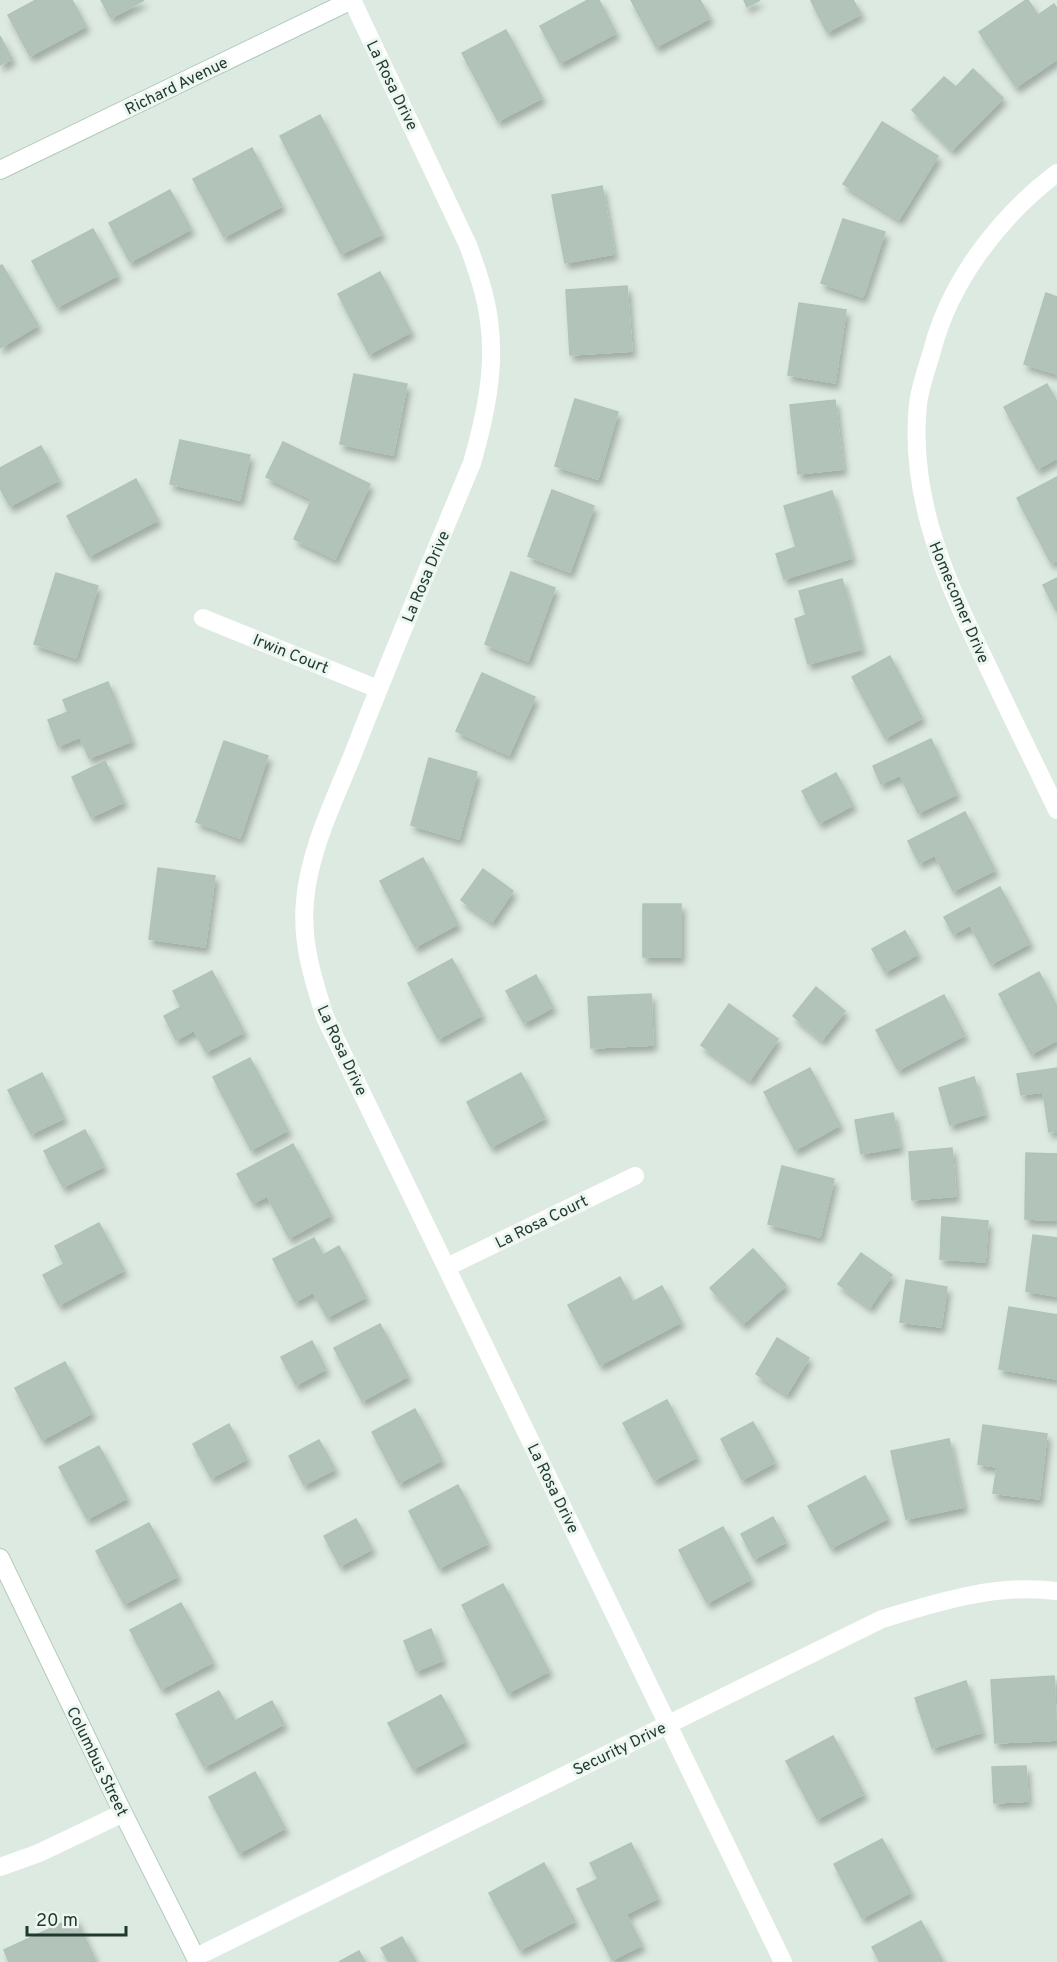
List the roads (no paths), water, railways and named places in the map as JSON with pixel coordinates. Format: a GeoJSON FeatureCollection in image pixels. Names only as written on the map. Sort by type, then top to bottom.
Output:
{"type":"FeatureCollection","features":[{"type":"Feature","properties":{"kind":"street","name":"Richard Avenue"},"geometry":{"type":"LineString","coordinates":[[0,170],[352,0]]}},
{"type":"Feature","properties":{"kind":"street","name":"La Rosa Drive"},"geometry":{"type":"LineString","coordinates":[[352,0],[468,245],[481,283],[487,312],[491,355],[482,427],[472,463],[378,688],[309,867],[305,903],[305,934],[309,964],[325,1017],[783,1962]]}},
{"type":"Feature","properties":{"kind":"street","name":"Homecomer Drive"},"geometry":{"type":"LineString","coordinates":[[1057,173],[1014,212],[973,259],[951,297],[938,326],[918,403],[917,448],[921,491],[929,527],[943,568],[961,612],[1057,810]]}},
{"type":"Feature","properties":{"kind":"street","name":"Irwin Court"},"geometry":{"type":"LineString","coordinates":[[203,618],[378,688]]}},
{"type":"Feature","properties":{"kind":"street","name":"La Rosa Court"},"geometry":{"type":"LineString","coordinates":[[447,1267],[635,1176]]}},
{"type":"Feature","properties":{"kind":"street","name":"Columbus Street"},"geometry":{"type":"LineString","coordinates":[[0,1558],[197,1960]]}},
{"type":"Feature","properties":{"kind":"street","name":"Security Drive"},"geometry":{"type":"LineString","coordinates":[[197,1960],[668,1723],[882,1619],[988,1592],[1023,1588],[1057,1591]]}},
{"type":"Feature","properties":{"kind":"street"},"geometry":{"type":"LineString","coordinates":[[0,1867],[39,1853],[123,1813]]}}]}
